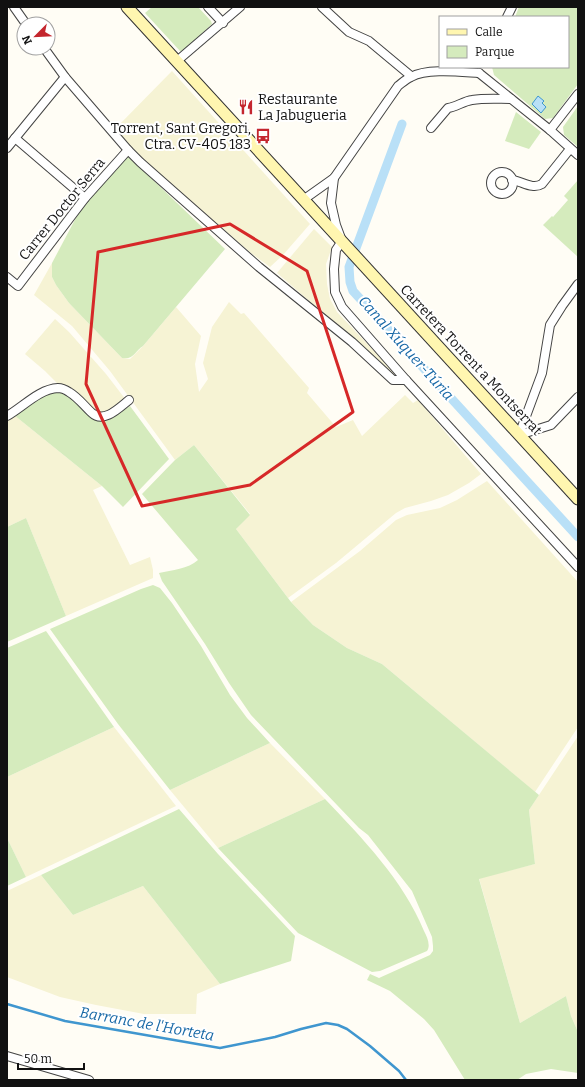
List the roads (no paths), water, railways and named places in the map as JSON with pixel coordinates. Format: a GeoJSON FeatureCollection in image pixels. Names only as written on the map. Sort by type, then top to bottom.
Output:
{"type":"FeatureCollection","features":[{"type":"Feature","properties":{"kind":"main road","name":"Carretera Torrent a Montserrat"},"geometry":{"type":"LineString","coordinates":[[127,7],[578,499]]}},
{"type":"Feature","properties":{"kind":"street"},"geometry":{"type":"LineString","coordinates":[[14,7],[20,16]]}},
{"type":"Feature","properties":{"kind":"street"},"geometry":{"type":"LineString","coordinates":[[208,7],[223,23]]}},
{"type":"Feature","properties":{"kind":"street"},"geometry":{"type":"LineString","coordinates":[[322,7],[349,32],[369,41],[411,76]]}},
{"type":"Feature","properties":{"kind":"street"},"geometry":{"type":"LineString","coordinates":[[508,16],[512,7]]}},
{"type":"Feature","properties":{"kind":"street"},"geometry":{"type":"LineString","coordinates":[[177,62],[240,8]]}},
{"type":"Feature","properties":{"kind":"street"},"geometry":{"type":"LineString","coordinates":[[50,56],[65,77],[128,150],[260,267],[352,342],[393,380],[406,380]]}},
{"type":"Feature","properties":{"kind":"street"},"geometry":{"type":"LineString","coordinates":[[303,200],[334,178],[398,86],[411,76],[429,72],[481,70],[511,99],[550,130],[578,155]]}},
{"type":"Feature","properties":{"kind":"street"},"geometry":{"type":"LineString","coordinates":[[7,148],[65,77]]}},
{"type":"Feature","properties":{"kind":"street"},"geometry":{"type":"LineString","coordinates":[[550,130],[578,94]]}},
{"type":"Feature","properties":{"kind":"street"},"geometry":{"type":"LineString","coordinates":[[431,128],[448,108],[471,100],[483,98],[511,99]]}},
{"type":"Feature","properties":{"kind":"street"},"geometry":{"type":"LineString","coordinates":[[15,138],[86,198]]}},
{"type":"Feature","properties":{"kind":"street"},"geometry":{"type":"LineString","coordinates":[[512,180],[532,186],[542,184],[570,149]]}},
{"type":"Feature","properties":{"kind":"street","name":"Carrer Doctor Serra"},"geometry":{"type":"LineString","coordinates":[[7,277],[18,286],[86,198],[128,150]]}},
{"type":"Feature","properties":{"kind":"street"},"geometry":{"type":"LineString","coordinates":[[334,178],[331,203],[336,225],[343,243],[336,250],[334,259],[334,281],[338,299],[351,319],[578,567]]}},
{"type":"Feature","properties":{"kind":"street"},"geometry":{"type":"LineString","coordinates":[[519,435],[542,373],[550,325],[578,284]]}},
{"type":"Feature","properties":{"kind":"street"},"geometry":{"type":"LineString","coordinates":[[7,416],[43,392],[51,389],[61,388],[76,396],[93,414],[100,417],[112,413],[130,400]]}},
{"type":"Feature","properties":{"kind":"street"},"geometry":{"type":"LineString","coordinates":[[519,435],[551,425],[578,397]]}},
{"type":"Feature","properties":{"kind":"street"},"geometry":{"type":"LineString","coordinates":[[7,1056],[89,1080]]}},
{"type":"Feature","properties":{"kind":"water"},"geometry":{"type":"Polygon","coordinates":[[[538,96],[544,101],[542,103],[546,107],[541,113],[532,104],[538,96]]]}},
{"type":"Feature","properties":{"kind":"waterway","name":"Canal Xúquer-Túria"},"geometry":{"type":"LineString","coordinates":[[402,124],[349,267],[350,282],[353,291],[578,537]]}},
{"type":"Feature","properties":{"kind":"waterway","name":"Barranc de l'Horteta"},"geometry":{"type":"LineString","coordinates":[[7,1004],[65,1021],[220,1048],[275,1037],[326,1023],[338,1025],[347,1029],[370,1046],[399,1071],[406,1080]]}},
{"type":"Feature","properties":{"kind":"place","name":"Restaurante La Jabugueria"},"geometry":{"type":"Point","coordinates":[246,107]}},
{"type":"Feature","properties":{"kind":"place","name":"Torrent, Sant Gregori, Ctra. CV-405 183"},"geometry":{"type":"Point","coordinates":[263,136]}}]}
